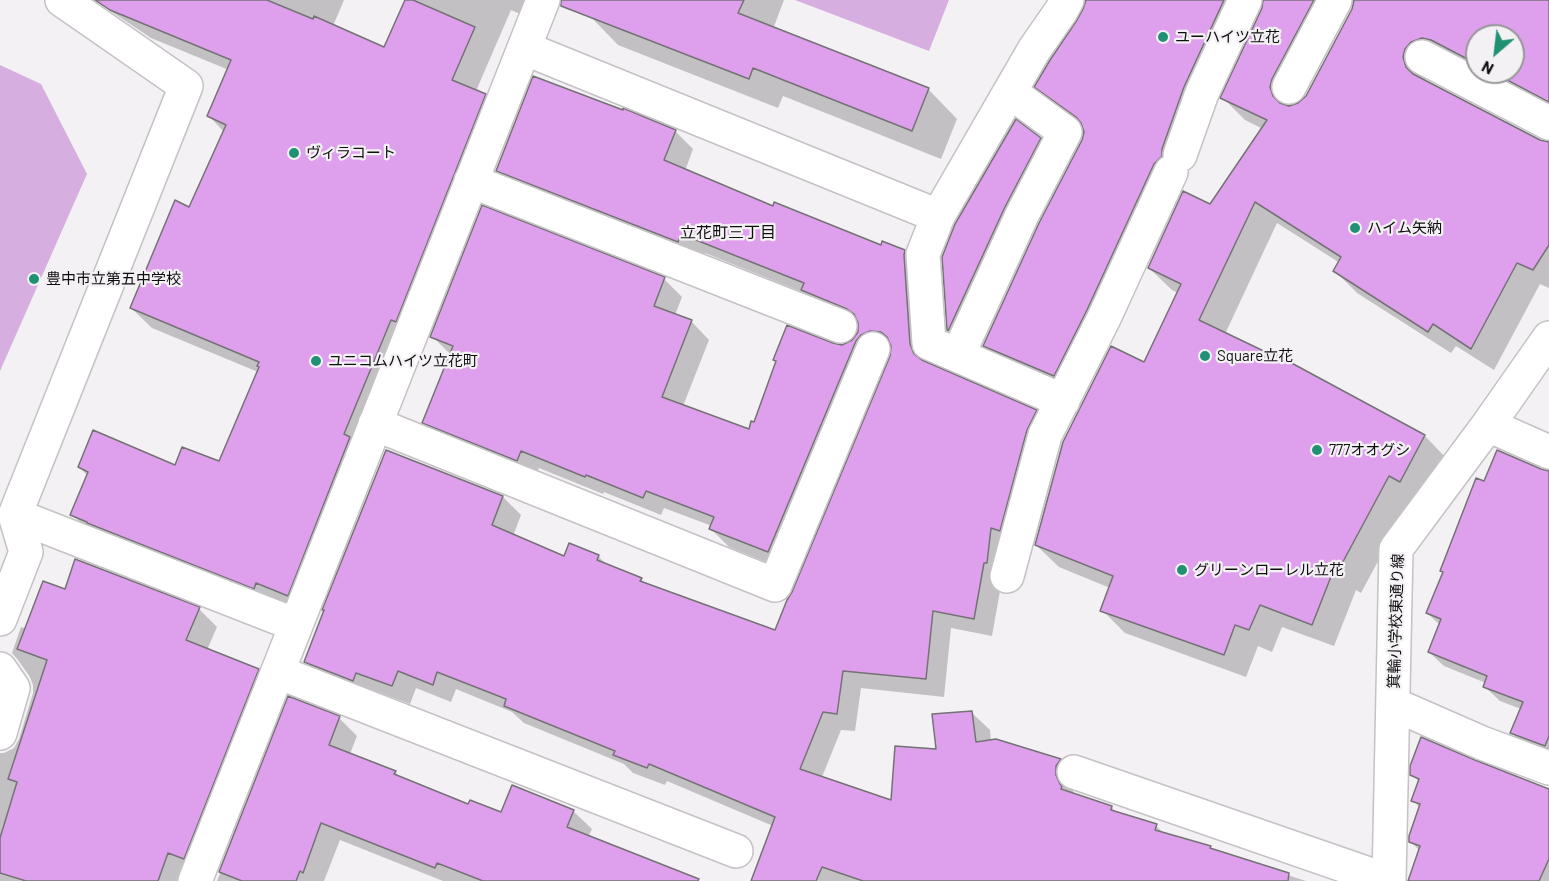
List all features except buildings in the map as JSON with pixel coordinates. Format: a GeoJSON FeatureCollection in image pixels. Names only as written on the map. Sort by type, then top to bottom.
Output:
{"type":"FeatureCollection","features":[{"type":"Feature","properties":{"kind":"street"},"geometry":{"type":"LineString","coordinates":[[0,619],[26,552],[15,515],[186,86],[62,0]]}},
{"type":"Feature","properties":{"kind":"street"},"geometry":{"type":"LineString","coordinates":[[195,881],[543,0]]}},
{"type":"Feature","properties":{"kind":"street"},"geometry":{"type":"LineString","coordinates":[[1062,401],[929,343],[923,254],[938,216],[1034,50],[1067,0]]}},
{"type":"Feature","properties":{"kind":"street"},"geometry":{"type":"LineString","coordinates":[[1007,576],[1045,435],[1104,318],[1175,164],[1202,93],[1245,0]]}},
{"type":"Feature","properties":{"kind":"street"},"geometry":{"type":"LineString","coordinates":[[1289,87],[1335,0]]}},
{"type":"Feature","properties":{"kind":"street"},"geometry":{"type":"LineString","coordinates":[[524,48],[938,216]]}},
{"type":"Feature","properties":{"kind":"street"},"geometry":{"type":"LineString","coordinates":[[1422,57],[1549,123]]}},
{"type":"Feature","properties":{"kind":"street"},"geometry":{"type":"LineString","coordinates":[[958,355],[1022,215],[1065,132],[1010,92]]}},
{"type":"Feature","properties":{"kind":"street"},"geometry":{"type":"LineString","coordinates":[[471,181],[840,326]]}},
{"type":"Feature","properties":{"kind":"street","name":"箕輪小学校東通り線"},"geometry":{"type":"LineString","coordinates":[[1389,881],[1396,549],[1549,338]]}},
{"type":"Feature","properties":{"kind":"street"},"geometry":{"type":"LineString","coordinates":[[375,424],[776,585],[873,349]]}},
{"type":"Feature","properties":{"kind":"street"},"geometry":{"type":"LineString","coordinates":[[1488,425],[1549,452]]}},
{"type":"Feature","properties":{"kind":"street"},"geometry":{"type":"LineString","coordinates":[[15,515],[296,625]]}},
{"type":"Feature","properties":{"kind":"street"},"geometry":{"type":"LineString","coordinates":[[0,669],[13,688],[0,733]]}},
{"type":"Feature","properties":{"kind":"street"},"geometry":{"type":"LineString","coordinates":[[278,672],[736,851]]}},
{"type":"Feature","properties":{"kind":"street"},"geometry":{"type":"LineString","coordinates":[[1393,704],[1482,743],[1549,768]]}},
{"type":"Feature","properties":{"kind":"street"},"geometry":{"type":"LineString","coordinates":[[1074,772],[1389,881]]}},
{"type":"Feature","properties":{"kind":"shaded area"},"geometry":{"type":"Polygon","coordinates":[[[795,0],[949,0],[929,51],[795,0]]]}},
{"type":"Feature","properties":{"kind":"shaded area"},"geometry":{"type":"Polygon","coordinates":[[[0,65],[41,84],[87,174],[0,371],[0,65]]]}},
{"type":"Feature","properties":{"kind":"place","name":"ユーハイツ立花"},"geometry":{"type":"Point","coordinates":[1163,37]}},
{"type":"Feature","properties":{"kind":"place","name":"ヴィラコート"},"geometry":{"type":"Point","coordinates":[294,153]}},
{"type":"Feature","properties":{"kind":"place","name":"ハイム矢納"},"geometry":{"type":"Point","coordinates":[1355,228]}},
{"type":"Feature","properties":{"kind":"place","name":"豊中市立第五中学校"},"geometry":{"type":"Point","coordinates":[34,279]}},
{"type":"Feature","properties":{"kind":"place","name":"Square立花"},"geometry":{"type":"Point","coordinates":[1205,356]}},
{"type":"Feature","properties":{"kind":"place","name":"ユニコムハイツ立花町"},"geometry":{"type":"Point","coordinates":[316,361]}},
{"type":"Feature","properties":{"kind":"place","name":"777オオグシ"},"geometry":{"type":"Point","coordinates":[1317,450]}},
{"type":"Feature","properties":{"kind":"place","name":"グリーンローレル立花"},"geometry":{"type":"Point","coordinates":[1182,570]}},
{"type":"Feature","properties":{"kind":"district","name":"立花町三丁目"},"geometry":{"type":"Point","coordinates":[728,233]}}]}
